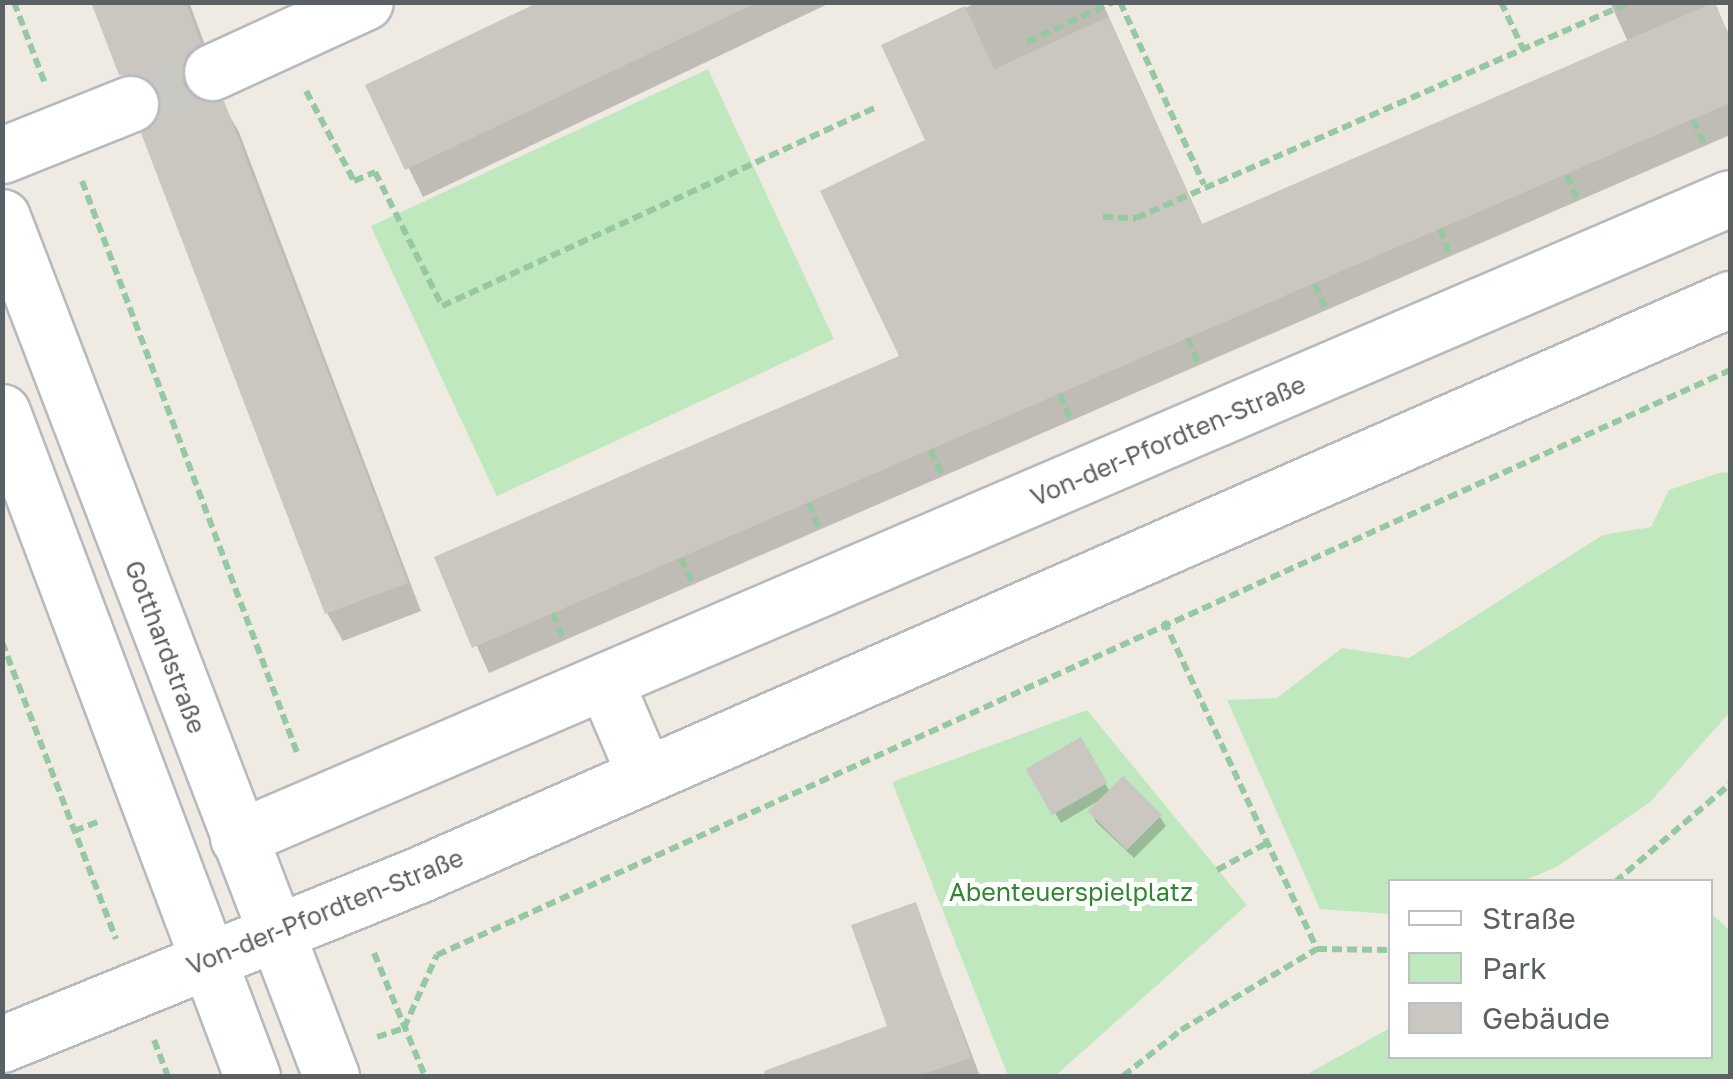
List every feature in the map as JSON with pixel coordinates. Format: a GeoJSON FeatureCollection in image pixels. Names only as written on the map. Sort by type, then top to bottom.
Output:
{"type":"FeatureCollection","features":[{"type":"Feature","properties":{"kind":"street"},"geometry":{"type":"LineString","coordinates":[[212,72],[364,2]]}},
{"type":"Feature","properties":{"kind":"street"},"geometry":{"type":"LineString","coordinates":[[2,154],[130,104]]}},
{"type":"Feature","properties":{"kind":"street","name":"Von-der-Pfordten-Straße"},"geometry":{"type":"LineString","coordinates":[[238,838],[320,808],[1730,198]]}},
{"type":"Feature","properties":{"kind":"street","name":"Gotthardstraße"},"geometry":{"type":"LineString","coordinates":[[2,218],[331,1076]]}},
{"type":"Feature","properties":{"kind":"street","name":"Von-der-Pfordten-Straße"},"geometry":{"type":"LineString","coordinates":[[2,1044],[353,901],[1730,299]]}},
{"type":"Feature","properties":{"kind":"street"},"geometry":{"type":"LineString","coordinates":[[2,412],[252,1076]]}},
{"type":"Feature","properties":{"kind":"street"},"geometry":{"type":"LineString","coordinates":[[606,684],[645,775]]}},
{"type":"Feature","properties":{"kind":"path"},"geometry":{"type":"LineString","coordinates":[[14,2],[320,808]]}},
{"type":"Feature","properties":{"kind":"path"},"geometry":{"type":"LineString","coordinates":[[1027,42],[1117,2],[1204,185]]}},
{"type":"Feature","properties":{"kind":"path"},"geometry":{"type":"LineString","coordinates":[[1502,2],[1523,49]]}},
{"type":"Feature","properties":{"kind":"path"},"geometry":{"type":"LineString","coordinates":[[1104,217],[1136,218],[1204,185],[1631,2]]}},
{"type":"Feature","properties":{"kind":"path"},"geometry":{"type":"LineString","coordinates":[[304,87],[354,182],[374,172],[442,306],[877,107]]}},
{"type":"Feature","properties":{"kind":"path"},"geometry":{"type":"LineString","coordinates":[[1694,120],[1702,140]]}},
{"type":"Feature","properties":{"kind":"path"},"geometry":{"type":"LineString","coordinates":[[1567,174],[1574,192]]}},
{"type":"Feature","properties":{"kind":"path"},"geometry":{"type":"LineString","coordinates":[[1440,229],[1448,250]]}},
{"type":"Feature","properties":{"kind":"path"},"geometry":{"type":"LineString","coordinates":[[1315,284],[1323,302]]}},
{"type":"Feature","properties":{"kind":"path"},"geometry":{"type":"LineString","coordinates":[[1188,338],[1198,364]]}},
{"type":"Feature","properties":{"kind":"path"},"geometry":{"type":"LineString","coordinates":[[404,1028],[437,955],[1164,621],[1730,370]]}},
{"type":"Feature","properties":{"kind":"path"},"geometry":{"type":"LineString","coordinates":[[1060,394],[1068,413]]}},
{"type":"Feature","properties":{"kind":"path"},"geometry":{"type":"LineString","coordinates":[[932,450],[941,471]]}},
{"type":"Feature","properties":{"kind":"path"},"geometry":{"type":"LineString","coordinates":[[808,503],[816,521]]}},
{"type":"Feature","properties":{"kind":"path"},"geometry":{"type":"LineString","coordinates":[[681,558],[690,580]]}},
{"type":"Feature","properties":{"kind":"path"},"geometry":{"type":"LineString","coordinates":[[554,613],[562,636]]}},
{"type":"Feature","properties":{"kind":"path"},"geometry":{"type":"LineString","coordinates":[[1164,621],[1317,949]]}},
{"type":"Feature","properties":{"kind":"path"},"geometry":{"type":"LineString","coordinates":[[2,642],[168,1076]]}},
{"type":"Feature","properties":{"kind":"path"},"geometry":{"type":"LineString","coordinates":[[1619,879],[1730,784]]}},
{"type":"Feature","properties":{"kind":"path"},"geometry":{"type":"LineString","coordinates":[[1217,870],[1267,843]]}},
{"type":"Feature","properties":{"kind":"path"},"geometry":{"type":"LineString","coordinates":[[353,901],[425,1076]]}},
{"type":"Feature","properties":{"kind":"path"},"geometry":{"type":"LineString","coordinates":[[1122,1076],[1181,1030],[1317,949],[1388,950]]}},
{"type":"Feature","properties":{"kind":"green space"},"geometry":{"type":"Polygon","coordinates":[[[708,69],[834,339],[497,496],[371,226],[708,69]]]}},
{"type":"Feature","properties":{"kind":"green space"},"geometry":{"type":"Polygon","coordinates":[[[1722,472],[1730,473],[1730,712],[1650,802],[1558,866],[1529,879],[1388,879],[1388,914],[1320,909],[1227,700],[1277,698],[1342,648],[1409,658],[1603,535],[1651,527],[1669,490],[1722,472]]]}},
{"type":"Feature","properties":{"kind":"green space","name":"Abenteuerspielplatz"},"geometry":{"type":"Polygon","coordinates":[[[1087,710],[1247,905],[1055,1076],[1008,1076],[892,782],[1087,710]]]}},
{"type":"Feature","properties":{"kind":"green space"},"geometry":{"type":"Polygon","coordinates":[[[1713,915],[1730,931],[1730,1076],[1304,1076],[1388,1029],[1388,1059],[1713,1059],[1713,915]]]}},
{"type":"Feature","properties":{"kind":"building"},"geometry":{"type":"Polygon","coordinates":[[[91,2],[186,2],[201,43],[186,55],[183,84],[195,98],[224,101],[408,583],[325,614],[141,133],[155,123],[159,93],[149,79],[119,75],[91,2]]]}},
{"type":"Feature","properties":{"kind":"building"},"geometry":{"type":"Polygon","coordinates":[[[539,2],[758,2],[405,170],[365,85],[539,2]]]}},
{"type":"Feature","properties":{"kind":"building"},"geometry":{"type":"Polygon","coordinates":[[[1715,2],[1730,39],[1730,103],[472,648],[434,557],[899,356],[820,191],[925,140],[881,45],[965,6],[994,69],[1108,17],[1202,224],[1715,2]]]}},
{"type":"Feature","properties":{"kind":"building"},"geometry":{"type":"Polygon","coordinates":[[[1081,737],[1108,783],[1052,815],[1026,769],[1081,737]]]}},
{"type":"Feature","properties":{"kind":"building"},"geometry":{"type":"Polygon","coordinates":[[[1123,776],[1162,815],[1127,850],[1088,811],[1123,776]]]}},
{"type":"Feature","properties":{"kind":"building"},"geometry":{"type":"Polygon","coordinates":[[[916,902],[971,1058],[918,1076],[765,1076],[764,1071],[887,1026],[851,925],[916,902]]]}},
{"type":"Feature","properties":{"kind":"tunnel"},"geometry":{"type":"LineString","coordinates":[[130,104],[212,72]]}}]}
